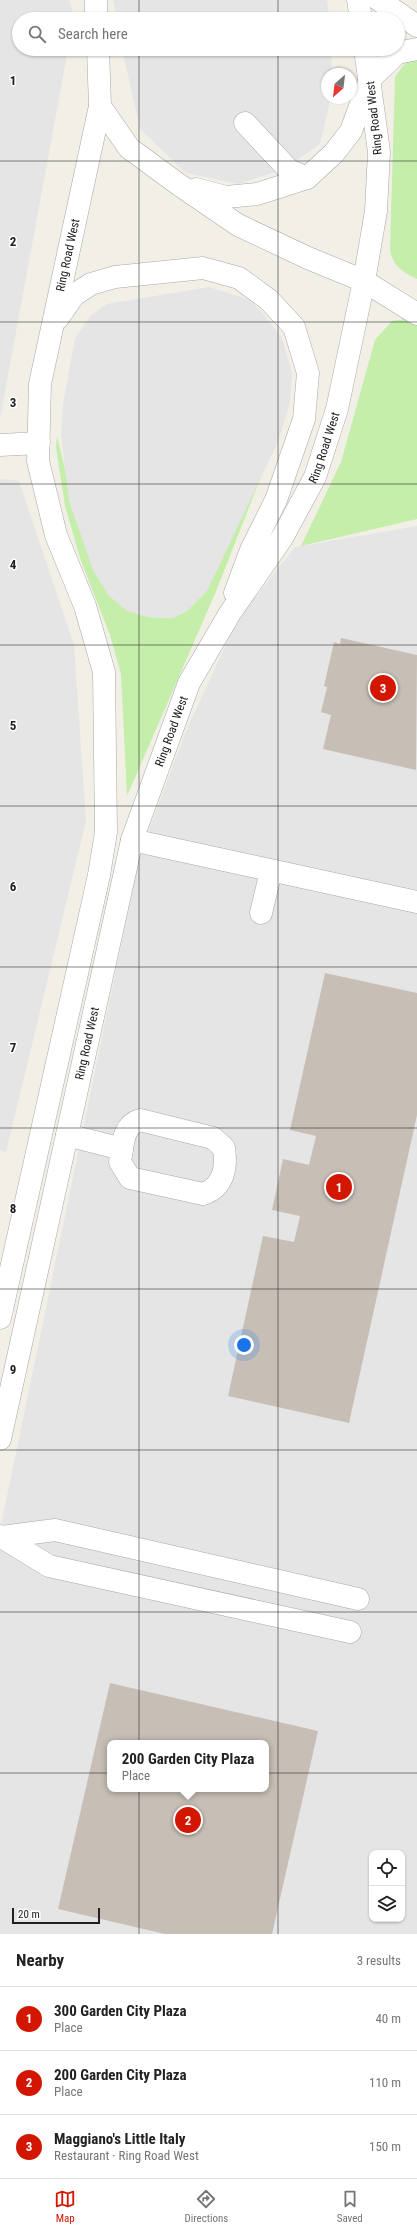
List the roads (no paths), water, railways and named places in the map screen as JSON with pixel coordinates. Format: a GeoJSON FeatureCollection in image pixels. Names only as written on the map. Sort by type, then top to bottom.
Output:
{"type":"FeatureCollection","features":[{"type":"Feature","properties":{"kind":"street"},"geometry":{"type":"LineString","coordinates":[[96,0],[96,12]]}},
{"type":"Feature","properties":{"kind":"street"},"geometry":{"type":"LineString","coordinates":[[358,0],[360,12]]}},
{"type":"Feature","properties":{"kind":"street"},"geometry":{"type":"LineString","coordinates":[[379,0],[397,12]]}},
{"type":"Feature","properties":{"kind":"street"},"geometry":{"type":"LineString","coordinates":[[405,18],[417,26]]}},
{"type":"Feature","properties":{"kind":"street"},"geometry":{"type":"LineString","coordinates":[[405,51],[417,49]]}},
{"type":"Feature","properties":{"kind":"street","name":"Ring Road West"},"geometry":{"type":"LineString","coordinates":[[0,1318],[99,875],[106,832],[104,672],[85,606],[56,535],[38,461],[40,384],[100,106],[98,56]]}},
{"type":"Feature","properties":{"kind":"street","name":"Ring Road West"},"geometry":{"type":"LineString","coordinates":[[0,1439],[132,840],[190,683],[230,613],[282,538],[315,477],[346,373],[376,211],[379,152],[366,56]]}},
{"type":"Feature","properties":{"kind":"street"},"geometry":{"type":"LineString","coordinates":[[178,184],[226,198],[257,194],[307,178],[334,153],[351,131],[370,79],[394,56]]}},
{"type":"Feature","properties":{"kind":"street"},"geometry":{"type":"LineString","coordinates":[[100,106],[129,148],[238,225],[308,258],[364,281],[417,314]]}},
{"type":"Feature","properties":{"kind":"street"},"geometry":{"type":"LineString","coordinates":[[245,123],[289,170],[307,178]]}},
{"type":"Feature","properties":{"kind":"street"},"geometry":{"type":"LineString","coordinates":[[54,323],[74,295],[91,284],[115,277],[203,268],[239,278],[269,300],[294,327],[308,373],[304,419],[276,500],[239,580],[230,613]]}},
{"type":"Feature","properties":{"kind":"street"},"geometry":{"type":"LineString","coordinates":[[0,445],[39,443]]}},
{"type":"Feature","properties":{"kind":"street"},"geometry":{"type":"LineString","coordinates":[[132,840],[417,902]]}},
{"type":"Feature","properties":{"kind":"street"},"geometry":{"type":"LineString","coordinates":[[261,913],[271,871]]}},
{"type":"Feature","properties":{"kind":"street"},"geometry":{"type":"LineString","coordinates":[[140,1120],[213,1138],[224,1148],[226,1161],[223,1175],[218,1185],[203,1194],[130,1178],[120,1162],[122,1149],[127,1128],[132,1122],[140,1120]]}},
{"type":"Feature","properties":{"kind":"street"},"geometry":{"type":"LineString","coordinates":[[66,1135],[122,1149]]}},
{"type":"Feature","properties":{"kind":"street"},"geometry":{"type":"LineString","coordinates":[[1,1536],[55,1530],[358,1599]]}},
{"type":"Feature","properties":{"kind":"street"},"geometry":{"type":"LineString","coordinates":[[1,1536],[49,1566],[350,1632]]}},
{"type":"Feature","properties":{"kind":"place","name":"Maggiano's Little Italy"},"geometry":{"type":"Point","coordinates":[383,688]}},
{"type":"Feature","properties":{"kind":"place","name":"300 Garden City Plaza"},"geometry":{"type":"Point","coordinates":[339,1187]}},
{"type":"Feature","properties":{"kind":"place","name":"200 Garden City Plaza"},"geometry":{"type":"Point","coordinates":[188,1820]}}]}
